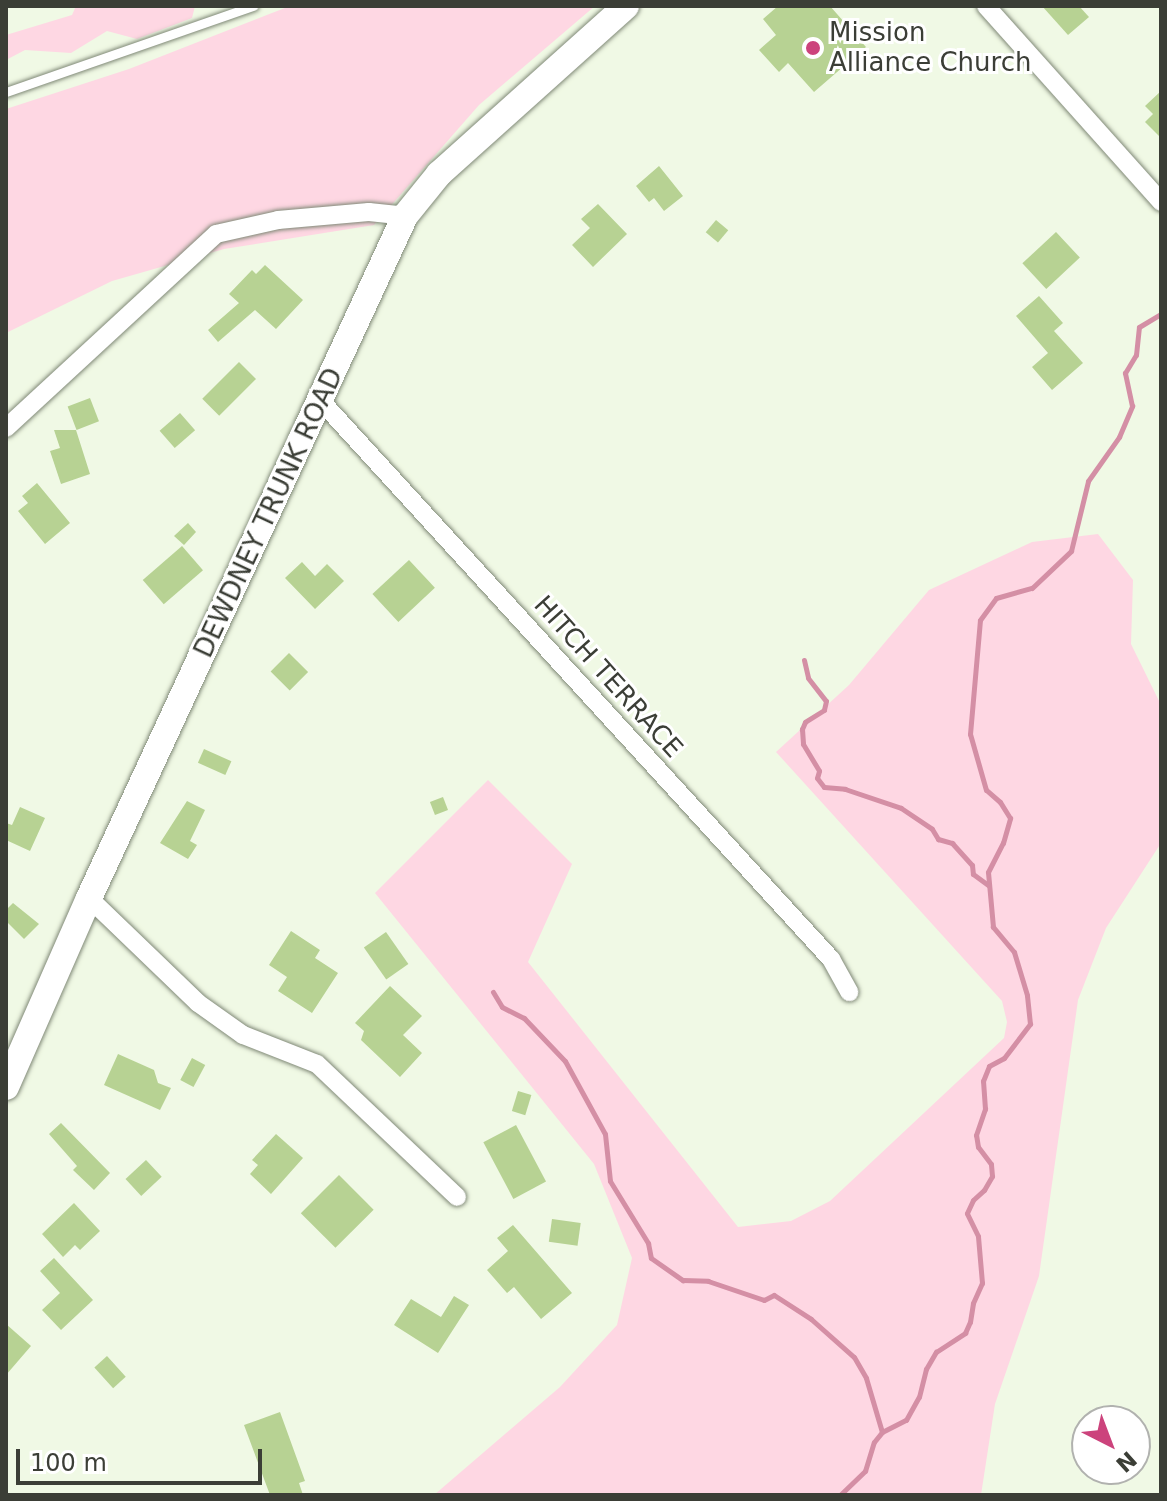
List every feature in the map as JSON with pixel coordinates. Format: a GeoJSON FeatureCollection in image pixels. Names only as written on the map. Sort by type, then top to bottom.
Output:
{"type":"FeatureCollection","features":[{"type":"Feature","properties":{"kind":"main road","name":"DEWDNEY TRUNK ROAD"},"geometry":{"type":"LineString","coordinates":[[6,1087],[89,898],[322,402],[405,216],[439,174],[626,6]]}},
{"type":"Feature","properties":{"kind":"street"},"geometry":{"type":"LineString","coordinates":[[986,6],[1161,202]]}},
{"type":"Feature","properties":{"kind":"street"},"geometry":{"type":"LineString","coordinates":[[6,428],[216,234],[309,217],[369,212],[405,216]]}},
{"type":"Feature","properties":{"kind":"street","name":"HITCH TERRACE"},"geometry":{"type":"LineString","coordinates":[[322,402],[831,959],[849,992]]}},
{"type":"Feature","properties":{"kind":"street"},"geometry":{"type":"LineString","coordinates":[[89,898],[198,1003],[243,1035],[317,1064],[457,1197]]}},
{"type":"Feature","properties":{"kind":"lane"},"geometry":{"type":"LineString","coordinates":[[6,92],[253,6]]}},
{"type":"Feature","properties":{"kind":"shaded area"},"geometry":{"type":"Polygon","coordinates":[[[76,6],[195,6],[192,18],[137,39],[107,31],[71,53],[25,50],[6,60],[6,35],[72,15],[76,6]]]}},
{"type":"Feature","properties":{"kind":"shaded area"},"geometry":{"type":"Polygon","coordinates":[[[290,6],[595,6],[479,105],[374,225],[224,249],[112,281],[6,333],[6,109],[129,69],[290,6]]]}},
{"type":"Feature","properties":{"kind":"shaded area"},"geometry":{"type":"Polygon","coordinates":[[[1098,534],[1133,580],[1131,644],[1161,705],[1161,843],[1106,928],[1078,1000],[1039,1276],[995,1404],[981,1495],[434,1495],[560,1387],[617,1325],[632,1258],[594,1164],[375,893],[488,780],[572,864],[528,962],[738,1227],[791,1221],[830,1201],[1004,1038],[1007,1022],[1002,1001],[776,752],[849,685],[929,590],[1032,542],[1098,534]]]}},
{"type":"Feature","properties":{"kind":"building","name":"Mission Alliance Church"},"geometry":{"type":"Polygon","coordinates":[[[778,6],[830,6],[866,47],[814,92],[788,63],[779,72],[759,50],[776,35],[763,19],[778,6]]]}},
{"type":"Feature","properties":{"kind":"building"},"geometry":{"type":"Polygon","coordinates":[[[1042,6],[1079,6],[1089,17],[1068,35],[1042,6]]]}},
{"type":"Feature","properties":{"kind":"building"},"geometry":{"type":"Polygon","coordinates":[[[1161,91],[1161,138],[1145,122],[1153,114],[1145,106],[1161,91]]]}},
{"type":"Feature","properties":{"kind":"building"},"geometry":{"type":"Polygon","coordinates":[[[659,166],[683,196],[664,211],[654,198],[649,202],[636,186],[659,166]]]}},
{"type":"Feature","properties":{"kind":"building"},"geometry":{"type":"Polygon","coordinates":[[[598,204],[627,234],[593,267],[572,245],[590,228],[581,219],[598,204]]]}},
{"type":"Feature","properties":{"kind":"building"},"geometry":{"type":"Polygon","coordinates":[[[716,220],[728,230],[718,243],[706,232],[716,220]]]}},
{"type":"Feature","properties":{"kind":"building"},"geometry":{"type":"Polygon","coordinates":[[[1056,232],[1080,258],[1046,289],[1022,263],[1056,232]]]}},
{"type":"Feature","properties":{"kind":"building"},"geometry":{"type":"Polygon","coordinates":[[[265,265],[303,300],[276,329],[255,310],[218,342],[208,330],[239,303],[229,294],[252,270],[256,274],[265,265]]]}},
{"type":"Feature","properties":{"kind":"building"},"geometry":{"type":"Polygon","coordinates":[[[1039,296],[1063,323],[1054,331],[1083,363],[1052,390],[1032,367],[1048,353],[1016,316],[1039,296]]]}},
{"type":"Feature","properties":{"kind":"building"},"geometry":{"type":"Polygon","coordinates":[[[239,362],[256,379],[219,416],[202,399],[239,362]]]}},
{"type":"Feature","properties":{"kind":"building"},"geometry":{"type":"Polygon","coordinates":[[[90,398],[99,421],[77,430],[68,407],[90,398]]]}},
{"type":"Feature","properties":{"kind":"building"},"geometry":{"type":"Polygon","coordinates":[[[180,413],[195,430],[175,448],[160,431],[180,413]]]}},
{"type":"Feature","properties":{"kind":"building"},"geometry":{"type":"Polygon","coordinates":[[[54,430],[76,430],[90,474],[61,484],[50,451],[60,448],[54,430]]]}},
{"type":"Feature","properties":{"kind":"building"},"geometry":{"type":"Polygon","coordinates":[[[37,483],[70,523],[45,544],[18,511],[28,503],[22,496],[37,483]]]}},
{"type":"Feature","properties":{"kind":"building"},"geometry":{"type":"Polygon","coordinates":[[[188,523],[196,532],[184,545],[174,536],[188,523]]]}},
{"type":"Feature","properties":{"kind":"building"},"geometry":{"type":"Polygon","coordinates":[[[182,546],[203,570],[164,604],[143,580],[182,546]]]}},
{"type":"Feature","properties":{"kind":"building"},"geometry":{"type":"Polygon","coordinates":[[[409,560],[435,588],[398,622],[372,594],[409,560]]]}},
{"type":"Feature","properties":{"kind":"building"},"geometry":{"type":"Polygon","coordinates":[[[302,562],[315,576],[327,564],[344,581],[315,609],[285,578],[302,562]]]}},
{"type":"Feature","properties":{"kind":"building"},"geometry":{"type":"Polygon","coordinates":[[[289,653],[308,672],[290,690],[271,671],[289,653]]]}},
{"type":"Feature","properties":{"kind":"building"},"geometry":{"type":"Polygon","coordinates":[[[204,749],[231,761],[225,775],[198,763],[204,749]]]}},
{"type":"Feature","properties":{"kind":"building"},"geometry":{"type":"Polygon","coordinates":[[[443,797],[448,810],[435,815],[430,802],[443,797]]]}},
{"type":"Feature","properties":{"kind":"building"},"geometry":{"type":"Polygon","coordinates":[[[187,801],[205,810],[190,841],[197,845],[188,859],[160,843],[187,801]]]}},
{"type":"Feature","properties":{"kind":"building"},"geometry":{"type":"Polygon","coordinates":[[[20,807],[45,818],[30,851],[6,840],[6,823],[12,825],[20,807]]]}},
{"type":"Feature","properties":{"kind":"building"},"geometry":{"type":"Polygon","coordinates":[[[13,903],[39,924],[24,939],[6,921],[6,910],[13,903]]]}},
{"type":"Feature","properties":{"kind":"building"},"geometry":{"type":"Polygon","coordinates":[[[291,931],[320,950],[315,958],[338,973],[312,1013],[278,991],[287,977],[269,965],[291,931]]]}},
{"type":"Feature","properties":{"kind":"building"},"geometry":{"type":"Polygon","coordinates":[[[386,932],[408,964],[386,979],[364,947],[386,932]]]}},
{"type":"Feature","properties":{"kind":"building"},"geometry":{"type":"Polygon","coordinates":[[[390,986],[422,1016],[403,1035],[422,1053],[400,1077],[361,1040],[364,1031],[355,1023],[390,986]]]}},
{"type":"Feature","properties":{"kind":"building"},"geometry":{"type":"Polygon","coordinates":[[[118,1054],[154,1070],[158,1083],[171,1088],[160,1110],[104,1085],[118,1054]]]}},
{"type":"Feature","properties":{"kind":"building"},"geometry":{"type":"Polygon","coordinates":[[[192,1058],[205,1065],[194,1087],[180,1080],[192,1058]]]}},
{"type":"Feature","properties":{"kind":"building"},"geometry":{"type":"Polygon","coordinates":[[[518,1091],[531,1095],[525,1115],[512,1111],[518,1091]]]}},
{"type":"Feature","properties":{"kind":"building"},"geometry":{"type":"Polygon","coordinates":[[[61,1123],[110,1173],[94,1190],[73,1170],[77,1166],[49,1134],[61,1123]]]}},
{"type":"Feature","properties":{"kind":"building"},"geometry":{"type":"Polygon","coordinates":[[[516,1125],[546,1182],[513,1199],[483,1142],[516,1125]]]}},
{"type":"Feature","properties":{"kind":"building"},"geometry":{"type":"Polygon","coordinates":[[[276,1134],[303,1158],[271,1194],[250,1174],[258,1165],[252,1160],[276,1134]]]}},
{"type":"Feature","properties":{"kind":"building"},"geometry":{"type":"Polygon","coordinates":[[[146,1160],[162,1177],[141,1196],[126,1179],[146,1160]]]}},
{"type":"Feature","properties":{"kind":"building"},"geometry":{"type":"Polygon","coordinates":[[[339,1175],[374,1210],[335,1248],[301,1213],[339,1175]]]}},
{"type":"Feature","properties":{"kind":"building"},"geometry":{"type":"Polygon","coordinates":[[[74,1203],[100,1231],[80,1250],[75,1245],[63,1257],[42,1234],[74,1203]]]}},
{"type":"Feature","properties":{"kind":"building"},"geometry":{"type":"Polygon","coordinates":[[[552,1219],[581,1223],[578,1246],[549,1242],[552,1219]]]}},
{"type":"Feature","properties":{"kind":"building"},"geometry":{"type":"Polygon","coordinates":[[[513,1225],[572,1293],[541,1319],[514,1287],[507,1293],[487,1270],[508,1251],[497,1238],[513,1225]]]}},
{"type":"Feature","properties":{"kind":"building"},"geometry":{"type":"Polygon","coordinates":[[[54,1258],[93,1300],[61,1330],[42,1310],[60,1293],[40,1271],[54,1258]]]}},
{"type":"Feature","properties":{"kind":"building"},"geometry":{"type":"Polygon","coordinates":[[[454,1296],[469,1305],[438,1353],[394,1325],[411,1299],[441,1317],[454,1296]]]}},
{"type":"Feature","properties":{"kind":"building"},"geometry":{"type":"Polygon","coordinates":[[[6,1324],[31,1346],[6,1375],[6,1324]]]}},
{"type":"Feature","properties":{"kind":"building"},"geometry":{"type":"Polygon","coordinates":[[[107,1356],[126,1377],[113,1388],[94,1367],[107,1356]]]}},
{"type":"Feature","properties":{"kind":"building"},"geometry":{"type":"Polygon","coordinates":[[[280,1412],[305,1481],[299,1483],[303,1495],[270,1495],[244,1425],[280,1412]]]}},
{"type":"Feature","properties":{"kind":"waterway"},"geometry":{"type":"LineString","coordinates":[[840,1495],[865,1471],[874,1442],[882,1432],[906,1420],[919,1397],[926,1369],[936,1352],[965,1333],[970,1322],[973,1303],[982,1283],[978,1236],[967,1213],[992,1176],[991,1164],[978,1147],[976,1135],[985,1109],[983,1081],[989,1066],[1004,1058],[1030,1024],[1027,995],[1014,952],[993,927],[988,872],[1003,843],[1010,818],[1000,802],[986,790],[970,734],[980,620],[996,598],[1032,588],[1071,551],[1088,481],[1119,437],[1132,406],[1125,373],[1136,355],[1139,327],[1161,314]]}},
{"type":"Feature","properties":{"kind":"waterway"},"geometry":{"type":"LineString","coordinates":[[804,660],[808,678],[826,701],[824,710],[805,722],[802,729],[803,744],[819,771],[817,778],[824,787],[845,789],[901,808],[932,829],[938,839],[952,843],[972,865],[973,874],[988,885]]}},
{"type":"Feature","properties":{"kind":"waterway"},"geometry":{"type":"LineString","coordinates":[[493,992],[502,1007],[524,1018],[565,1061],[605,1134],[610,1181],[648,1243],[651,1258],[683,1280],[708,1281],[764,1300],[774,1295],[811,1319],[854,1357],[866,1378],[882,1432]]}},
{"type":"Feature","properties":{"kind":"place","name":"Mission Alliance Church"},"geometry":{"type":"Point","coordinates":[813,48]}}]}
